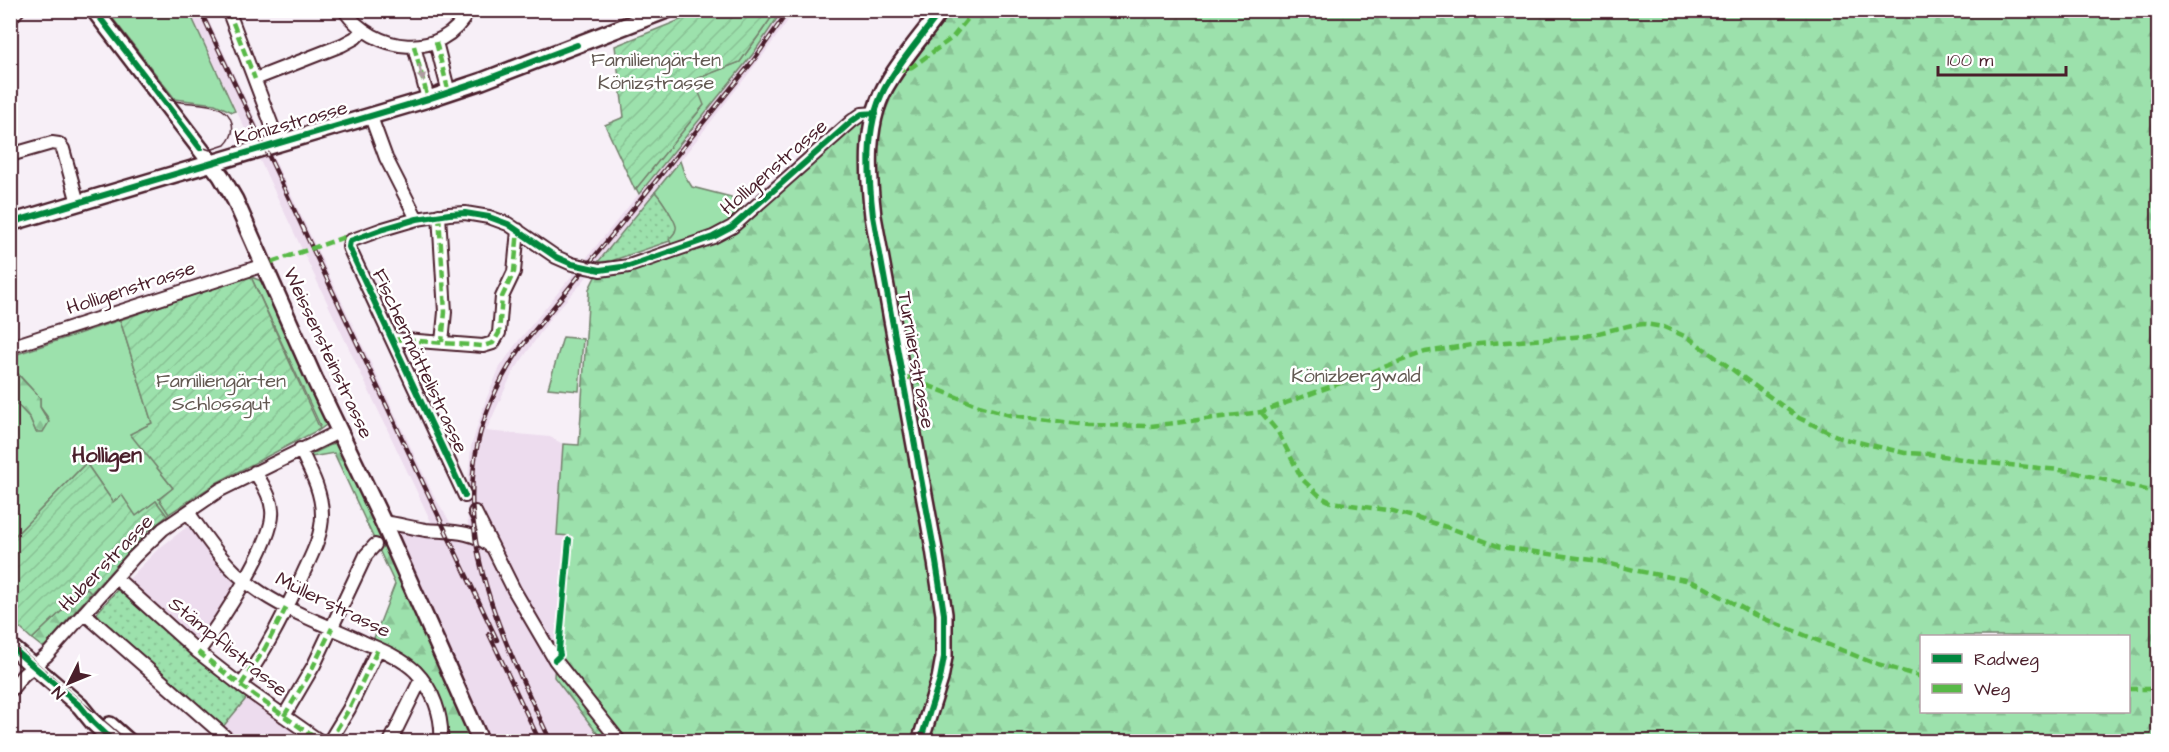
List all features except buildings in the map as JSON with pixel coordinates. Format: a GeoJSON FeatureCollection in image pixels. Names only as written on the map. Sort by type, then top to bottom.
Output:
{"type":"FeatureCollection","features":[{"type":"Feature","properties":{"kind":"main road","name":"Weissensteinstrasse"},"geometry":{"type":"LineString","coordinates":[[94,10],[212,164],[235,200],[482,741]]}},
{"type":"Feature","properties":{"kind":"main road","name":"Könizstrasse"},"geometry":{"type":"LineString","coordinates":[[11,219],[78,203],[449,93],[667,10]]}},
{"type":"Feature","properties":{"kind":"main road","name":"Turnierstrasse"},"geometry":{"type":"LineString","coordinates":[[921,738],[940,679],[944,657],[944,614],[873,216],[870,162],[876,113],[888,82],[941,10]]}},
{"type":"Feature","properties":{"kind":"main road"},"geometry":{"type":"LineString","coordinates":[[10,646],[80,706],[93,722],[114,741]]}},
{"type":"Feature","properties":{"kind":"main road"},"geometry":{"type":"LineString","coordinates":[[80,706],[99,715],[129,741]]}},
{"type":"Feature","properties":{"kind":"street"},"geometry":{"type":"LineString","coordinates":[[10,19],[18,10]]}},
{"type":"Feature","properties":{"kind":"street"},"geometry":{"type":"LineString","coordinates":[[344,10],[363,30],[390,43],[414,46],[436,42],[463,21],[468,11]]}},
{"type":"Feature","properties":{"kind":"street"},"geometry":{"type":"LineString","coordinates":[[228,11],[279,144]]}},
{"type":"Feature","properties":{"kind":"street"},"geometry":{"type":"LineString","coordinates":[[255,79],[342,45],[355,38],[363,30]]}},
{"type":"Feature","properties":{"kind":"street"},"geometry":{"type":"LineString","coordinates":[[436,42],[449,93]]}},
{"type":"Feature","properties":{"kind":"street"},"geometry":{"type":"LineString","coordinates":[[414,46],[428,99]]}},
{"type":"Feature","properties":{"kind":"street","name":"Holligenstrasse"},"geometry":{"type":"LineString","coordinates":[[352,240],[417,219],[439,215],[477,215],[502,222],[518,230],[556,257],[572,264],[600,270],[637,263],[726,231],[753,210],[852,121],[862,114],[876,113]]}},
{"type":"Feature","properties":{"kind":"street","name":"Könizstrasse"},"geometry":{"type":"LineString","coordinates":[[372,117],[387,158],[417,219]]}},
{"type":"Feature","properties":{"kind":"street"},"geometry":{"type":"LineString","coordinates":[[10,155],[52,143],[59,144],[63,149],[78,203]]}},
{"type":"Feature","properties":{"kind":"street"},"geometry":{"type":"LineString","coordinates":[[439,215],[445,303],[442,342]]}},
{"type":"Feature","properties":{"kind":"street"},"geometry":{"type":"LineString","coordinates":[[392,339],[486,346],[497,339],[502,297],[514,272],[518,230]]}},
{"type":"Feature","properties":{"kind":"street","name":"Fischermättelistrasse"},"geometry":{"type":"LineString","coordinates":[[352,240],[349,247],[465,496]]}},
{"type":"Feature","properties":{"kind":"street","name":"Holligenstrasse"},"geometry":{"type":"LineString","coordinates":[[10,347],[264,265]]}},
{"type":"Feature","properties":{"kind":"street","name":"Huberstrasse"},"geometry":{"type":"LineString","coordinates":[[10,691],[47,655],[154,537],[220,490],[340,431]]}},
{"type":"Feature","properties":{"kind":"street"},"geometry":{"type":"LineString","coordinates":[[241,685],[264,650],[287,606],[314,550],[321,524],[318,489],[300,449]]}},
{"type":"Feature","properties":{"kind":"street"},"geometry":{"type":"LineString","coordinates":[[198,652],[229,609],[272,522],[271,501],[255,472]]}},
{"type":"Feature","properties":{"kind":"street","name":"Müllerstrasse"},"geometry":{"type":"LineString","coordinates":[[188,512],[219,555],[245,580],[265,595],[407,665],[423,681],[437,708],[441,724],[441,741]]}},
{"type":"Feature","properties":{"kind":"street"},"geometry":{"type":"LineString","coordinates":[[476,512],[491,547],[555,660],[620,741]]}},
{"type":"Feature","properties":{"kind":"street"},"geometry":{"type":"LineString","coordinates":[[383,522],[428,530],[457,532],[480,538],[491,547]]}},
{"type":"Feature","properties":{"kind":"street"},"geometry":{"type":"LineString","coordinates":[[284,716],[309,675],[366,555],[375,546]]}},
{"type":"Feature","properties":{"kind":"street","name":"Stämpflistrasse"},"geometry":{"type":"LineString","coordinates":[[116,578],[198,652],[321,741]]}},
{"type":"Feature","properties":{"kind":"street"},"geometry":{"type":"LineString","coordinates":[[84,613],[231,741]]}},
{"type":"Feature","properties":{"kind":"street"},"geometry":{"type":"LineString","coordinates":[[329,741],[349,709],[378,649]]}},
{"type":"Feature","properties":{"kind":"street"},"geometry":{"type":"LineString","coordinates":[[390,741],[418,685],[423,681]]}},
{"type":"Feature","properties":{"kind":"shaded area"},"geometry":{"type":"Polygon","coordinates":[[[189,11],[204,11],[434,496],[453,527],[468,530],[467,493],[471,447],[485,402],[500,367],[516,344],[753,54],[783,11],[795,11],[680,161],[580,285],[552,316],[512,374],[486,431],[550,437],[563,444],[557,535],[567,536],[560,655],[554,677],[604,741],[481,741],[383,522],[435,530],[189,11]]]}},
{"type":"Feature","properties":{"kind":"shaded area"},"geometry":{"type":"Polygon","coordinates":[[[191,526],[236,578],[238,585],[201,642],[197,643],[127,581],[157,550],[191,526]]]}},
{"type":"Feature","properties":{"kind":"shaded area"},"geometry":{"type":"Polygon","coordinates":[[[249,695],[315,741],[237,741],[222,728],[249,695]]]}},
{"type":"Feature","properties":{"kind":"green space","name":"Familiengärten Könizstrasse"},"geometry":{"type":"Polygon","coordinates":[[[705,10],[776,11],[740,62],[694,80],[704,105],[635,190],[605,125],[624,117],[615,46],[705,10]]]}},
{"type":"Feature","properties":{"kind":"green space"},"geometry":{"type":"Polygon","coordinates":[[[107,11],[189,11],[235,111],[232,112],[215,104],[175,99],[107,11]]]}},
{"type":"Feature","properties":{"kind":"green space"},"geometry":{"type":"Polygon","coordinates":[[[776,11],[782,11],[753,54],[639,194],[636,188],[703,105],[693,80],[740,62],[776,11]]]}},
{"type":"Feature","properties":{"kind":"green space","name":"Könizbergwald"},"geometry":{"type":"Polygon","coordinates":[[[950,11],[2158,11],[2158,741],[604,742],[554,677],[555,660],[563,650],[571,536],[557,535],[563,444],[579,445],[589,289],[596,275],[717,239],[857,121],[885,112],[896,85],[950,11]]]}},
{"type":"Feature","properties":{"kind":"green space"},"geometry":{"type":"Polygon","coordinates":[[[680,161],[692,187],[731,197],[744,212],[717,231],[628,262],[618,262],[671,244],[669,239],[675,232],[674,222],[655,192],[680,161]]]}},
{"type":"Feature","properties":{"kind":"green space"},"geometry":{"type":"Polygon","coordinates":[[[655,192],[667,208],[676,226],[670,241],[611,261],[598,262],[655,192]]]}},
{"type":"Feature","properties":{"kind":"green space"},"geometry":{"type":"Polygon","coordinates":[[[251,277],[264,284],[326,421],[326,425],[318,431],[320,425],[251,277]]]}},
{"type":"Feature","properties":{"kind":"green space","name":"Familiengärten Schlossgut"},"geometry":{"type":"Polygon","coordinates":[[[251,277],[320,429],[218,482],[169,514],[159,499],[173,488],[130,434],[152,423],[120,320],[251,277]]]}},
{"type":"Feature","properties":{"kind":"green space"},"geometry":{"type":"Polygon","coordinates":[[[120,320],[152,423],[131,434],[173,488],[159,499],[169,514],[167,516],[156,501],[136,516],[113,502],[86,463],[11,540],[11,398],[30,418],[36,432],[49,419],[40,407],[40,398],[11,366],[11,356],[120,320]]]}},
{"type":"Feature","properties":{"kind":"green space"},"geometry":{"type":"Polygon","coordinates":[[[563,337],[583,339],[579,391],[548,388],[563,337]]]}},
{"type":"Feature","properties":{"kind":"green space"},"geometry":{"type":"Polygon","coordinates":[[[10,366],[40,398],[40,407],[49,422],[43,432],[36,432],[30,418],[11,398],[10,366]]]}},
{"type":"Feature","properties":{"kind":"green space"},"geometry":{"type":"Polygon","coordinates":[[[343,439],[481,741],[445,741],[434,692],[372,643],[395,584],[334,453],[311,457],[312,454],[343,439]]]}},
{"type":"Feature","properties":{"kind":"green space"},"geometry":{"type":"Polygon","coordinates":[[[86,463],[113,502],[122,495],[136,516],[156,501],[167,516],[148,531],[91,593],[86,588],[32,639],[11,620],[11,540],[86,463]]]}},
{"type":"Feature","properties":{"kind":"green space"},"geometry":{"type":"Polygon","coordinates":[[[87,587],[91,593],[45,646],[42,647],[32,639],[87,587]]]}},
{"type":"Feature","properties":{"kind":"green space"},"geometry":{"type":"Polygon","coordinates":[[[117,590],[125,593],[249,695],[222,728],[99,619],[97,613],[117,590]]]}},
{"type":"Feature","properties":{"kind":"tram line"},"geometry":{"type":"LineString","coordinates":[[92,10],[196,145],[210,150],[225,145],[233,129],[228,115],[222,109],[213,106],[165,98],[96,10]]}},
{"type":"Feature","properties":{"kind":"tram line"},"geometry":{"type":"LineString","coordinates":[[10,640],[129,742]]}},
{"type":"Feature","properties":{"kind":"tram line"},"geometry":{"type":"LineString","coordinates":[[46,680],[114,742]]}},
{"type":"Feature","properties":{"kind":"railway"},"geometry":{"type":"LineString","coordinates":[[200,10],[497,640]]}},
{"type":"Feature","properties":{"kind":"railway"},"geometry":{"type":"LineString","coordinates":[[551,742],[506,642],[488,593],[476,545],[472,496],[477,447],[493,397],[522,346],[753,61],[789,10]]}},
{"type":"Feature","properties":{"kind":"railway"},"geometry":{"type":"LineString","coordinates":[[489,634],[540,742]]}},
{"type":"Feature","properties":{"kind":"marked path"},"geometry":{"type":"LineString","coordinates":[[228,10],[255,79]]}},
{"type":"Feature","properties":{"kind":"marked path"},"geometry":{"type":"LineString","coordinates":[[896,71],[912,67],[952,38],[975,10]]}},
{"type":"Feature","properties":{"kind":"marked path"},"geometry":{"type":"LineString","coordinates":[[436,42],[449,93]]}},
{"type":"Feature","properties":{"kind":"marked path"},"geometry":{"type":"LineString","coordinates":[[414,46],[428,99]]}},
{"type":"Feature","properties":{"kind":"marked path"},"geometry":{"type":"LineString","coordinates":[[439,215],[445,312],[442,342]]}},
{"type":"Feature","properties":{"kind":"marked path"},"geometry":{"type":"LineString","coordinates":[[392,339],[483,346],[493,343],[499,333],[502,297],[514,272],[518,230]]}},
{"type":"Feature","properties":{"kind":"marked path"},"geometry":{"type":"LineString","coordinates":[[272,262],[345,237],[354,239]]}},
{"type":"Feature","properties":{"kind":"marked path"},"geometry":{"type":"LineString","coordinates":[[902,375],[979,406],[1010,415],[1087,425],[1151,426],[1261,412],[1425,352],[1479,344],[1586,336],[1645,324],[1664,327],[1689,338],[1799,418],[1841,438],[1905,453],[2069,471],[2158,493]]}},
{"type":"Feature","properties":{"kind":"marked path"},"geometry":{"type":"LineString","coordinates":[[1261,412],[1278,432],[1302,479],[1321,497],[1331,502],[1393,511],[1453,529],[1500,547],[1599,561],[1686,580],[1702,586],[1755,615],[1871,662],[1920,676]]}},
{"type":"Feature","properties":{"kind":"marked path"},"geometry":{"type":"LineString","coordinates":[[241,685],[264,650],[287,606]]}},
{"type":"Feature","properties":{"kind":"marked path"},"geometry":{"type":"LineString","coordinates":[[284,716],[309,675],[332,628]]}},
{"type":"Feature","properties":{"kind":"marked path"},"geometry":{"type":"LineString","coordinates":[[329,742],[349,709],[378,649]]}},
{"type":"Feature","properties":{"kind":"marked path"},"geometry":{"type":"LineString","coordinates":[[198,652],[321,742]]}},
{"type":"Feature","properties":{"kind":"marked path"},"geometry":{"type":"LineString","coordinates":[[2130,689],[2158,689]]}},
{"type":"Feature","properties":{"kind":"cycle path"},"geometry":{"type":"LineString","coordinates":[[94,10],[200,148]]}},
{"type":"Feature","properties":{"kind":"cycle path"},"geometry":{"type":"LineString","coordinates":[[920,742],[940,679],[944,657],[944,614],[873,216],[869,164],[872,129],[881,96],[901,63],[941,10]]}},
{"type":"Feature","properties":{"kind":"cycle path"},"geometry":{"type":"LineString","coordinates":[[10,223],[428,99],[577,45]]}},
{"type":"Feature","properties":{"kind":"cycle path"},"geometry":{"type":"LineString","coordinates":[[465,496],[352,254],[349,247],[350,241],[417,219],[465,213],[489,217],[508,224],[556,257],[572,264],[600,270],[629,266],[713,237],[732,227],[852,121],[862,114],[876,113]]}},
{"type":"Feature","properties":{"kind":"cycle path"},"geometry":{"type":"LineString","coordinates":[[555,660],[560,655],[569,540]]}},
{"type":"Feature","properties":{"kind":"cycle path"},"geometry":{"type":"LineString","coordinates":[[10,646],[80,706],[114,742]]}},
{"type":"Feature","properties":{"kind":"district","name":"Holligen"},"geometry":{"type":"Point","coordinates":[107,455]}}]}
